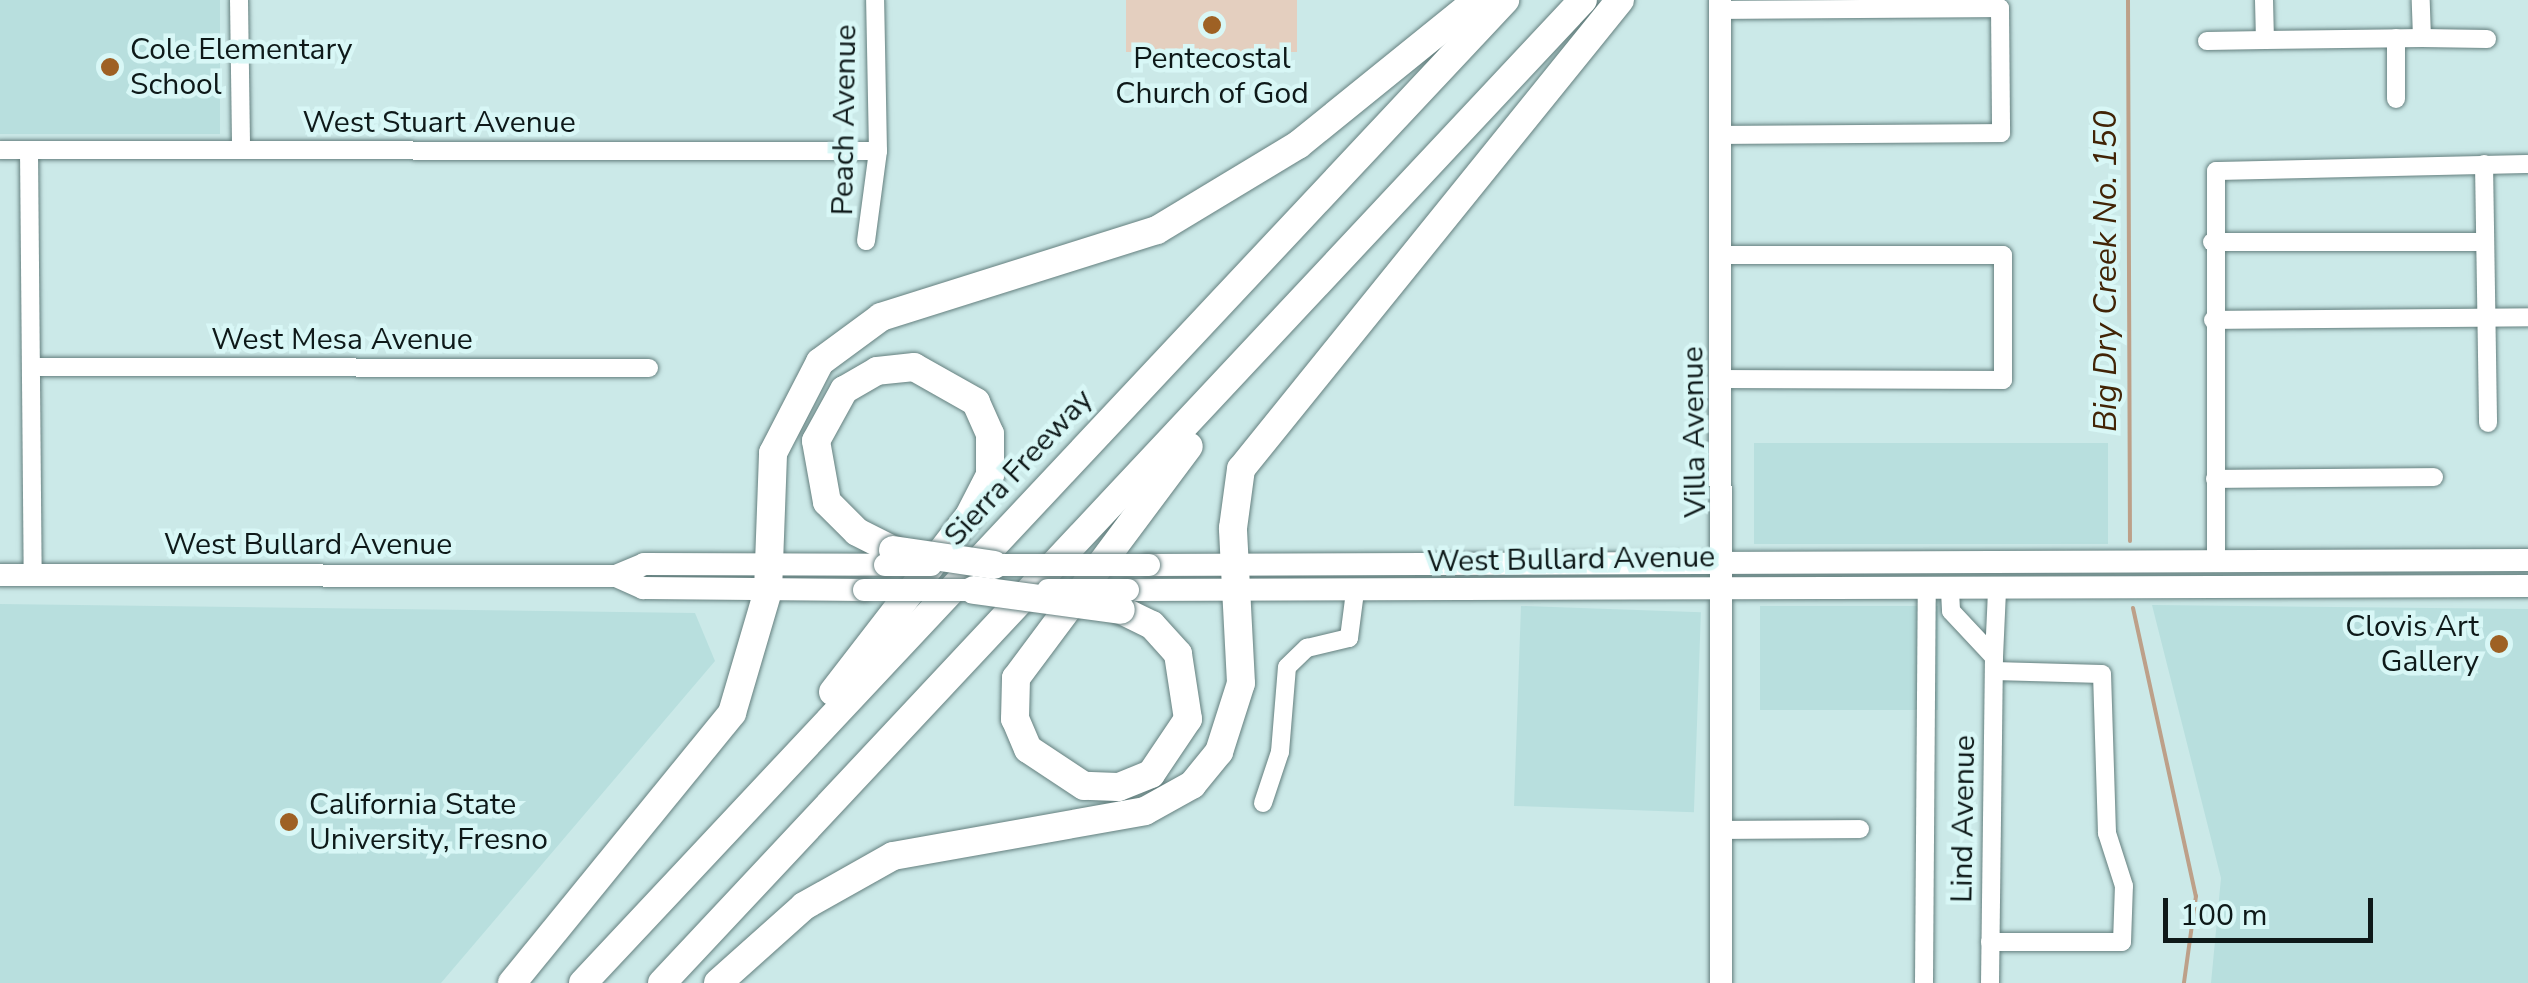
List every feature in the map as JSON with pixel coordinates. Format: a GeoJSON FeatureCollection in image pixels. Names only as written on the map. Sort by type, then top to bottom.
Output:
{"type":"FeatureCollection","features":[{"type":"Feature","properties":{"kind":"highway"},"geometry":{"type":"LineString","coordinates":[[512,983],[732,713],[768,578],[780,429],[841,342],[899,310],[1157,230],[1298,146],[1478,0]]}},
{"type":"Feature","properties":{"kind":"highway","name":"Sierra Freeway"},"geometry":{"type":"LineString","coordinates":[[584,983],[1504,0]]}},
{"type":"Feature","properties":{"kind":"highway"},"geometry":{"type":"LineString","coordinates":[[662,983],[1583,0]]}},
{"type":"Feature","properties":{"kind":"highway"},"geometry":{"type":"LineString","coordinates":[[718,983],[804,906],[893,856],[1145,811],[1192,784],[1220,752],[1242,683],[1237,484],[1262,432],[1620,0]]}},
{"type":"Feature","properties":{"kind":"highway"},"geometry":{"type":"LineString","coordinates":[[974,590],[1124,600],[1152,624],[1178,654],[1188,720],[1151,774],[1084,786],[1028,749],[1015,719],[1016,678],[1050,622],[1298,308]]}},
{"type":"Feature","properties":{"kind":"highway"},"geometry":{"type":"LineString","coordinates":[[720,838],[984,495],[993,452],[984,417],[950,380],[914,367],[877,371],[844,390],[816,442],[827,502],[889,558],[994,565]]}},
{"type":"Feature","properties":{"kind":"main road","name":"Villa Avenue"},"geometry":{"type":"LineString","coordinates":[[1720,5],[1726,562],[1721,983]]}},
{"type":"Feature","properties":{"kind":"main road","name":"West Bullard Avenue"},"geometry":{"type":"LineString","coordinates":[[768,578],[889,558]]}},
{"type":"Feature","properties":{"kind":"main road"},"geometry":{"type":"LineString","coordinates":[[2354,587],[2372,573],[2478,560]]}},
{"type":"Feature","properties":{"kind":"main road","name":"West Bullard Avenue"},"geometry":{"type":"LineString","coordinates":[[1124,600],[1237,578],[1491,564],[2528,560]]}},
{"type":"Feature","properties":{"kind":"main road"},"geometry":{"type":"LineString","coordinates":[[2080,588],[2202,574],[2216,561]]}},
{"type":"Feature","properties":{"kind":"main road","name":"West Bullard Avenue"},"geometry":{"type":"LineString","coordinates":[[0,575],[616,576],[644,564],[864,590],[974,590]]}},
{"type":"Feature","properties":{"kind":"main road"},"geometry":{"type":"LineString","coordinates":[[1355,592],[1368,580],[1491,564]]}},
{"type":"Feature","properties":{"kind":"main road","name":"West Bullard Avenue"},"geometry":{"type":"LineString","coordinates":[[994,565],[1150,565],[1355,592],[2528,586]]}},
{"type":"Feature","properties":{"kind":"street"},"geometry":{"type":"LineString","coordinates":[[240,0],[240,150]]}},
{"type":"Feature","properties":{"kind":"street","name":"Peach Avenue"},"geometry":{"type":"LineString","coordinates":[[866,241],[878,151],[875,0]]}},
{"type":"Feature","properties":{"kind":"street"},"geometry":{"type":"LineString","coordinates":[[2264,0],[2265,40]]}},
{"type":"Feature","properties":{"kind":"street"},"geometry":{"type":"LineString","coordinates":[[2421,0],[2422,38]]}},
{"type":"Feature","properties":{"kind":"street"},"geometry":{"type":"LineString","coordinates":[[1720,5],[2000,8],[2001,133],[1722,135]]}},
{"type":"Feature","properties":{"kind":"street"},"geometry":{"type":"LineString","coordinates":[[2396,38],[2396,99]]}},
{"type":"Feature","properties":{"kind":"street"},"geometry":{"type":"LineString","coordinates":[[2207,40],[2487,39]]}},
{"type":"Feature","properties":{"kind":"street","name":"West Stuart Avenue"},"geometry":{"type":"LineString","coordinates":[[0,150],[878,151]]}},
{"type":"Feature","properties":{"kind":"street"},"geometry":{"type":"LineString","coordinates":[[29,150],[34,575]]}},
{"type":"Feature","properties":{"kind":"street"},"geometry":{"type":"LineString","coordinates":[[2484,164],[2488,423]]}},
{"type":"Feature","properties":{"kind":"street"},"geometry":{"type":"LineString","coordinates":[[2216,561],[2211,186],[2230,167],[2528,164]]}},
{"type":"Feature","properties":{"kind":"street"},"geometry":{"type":"LineString","coordinates":[[2212,242],[2485,242]]}},
{"type":"Feature","properties":{"kind":"street"},"geometry":{"type":"LineString","coordinates":[[1722,255],[2003,255],[2003,380],[1724,379]]}},
{"type":"Feature","properties":{"kind":"street"},"geometry":{"type":"LineString","coordinates":[[2213,320],[2528,317]]}},
{"type":"Feature","properties":{"kind":"street","name":"West Mesa Avenue"},"geometry":{"type":"LineString","coordinates":[[34,366],[649,368]]}},
{"type":"Feature","properties":{"kind":"street"},"geometry":{"type":"LineString","coordinates":[[2215,479],[2434,478]]}},
{"type":"Feature","properties":{"kind":"street"},"geometry":{"type":"LineString","coordinates":[[1939,590],[1994,664],[2102,674],[2107,833],[2124,886],[2122,942],[1990,942]]}},
{"type":"Feature","properties":{"kind":"street"},"geometry":{"type":"LineString","coordinates":[[1924,983],[1939,590]]}},
{"type":"Feature","properties":{"kind":"street","name":"Lind Avenue"},"geometry":{"type":"LineString","coordinates":[[1990,983],[1997,590]]}},
{"type":"Feature","properties":{"kind":"street"},"geometry":{"type":"LineString","coordinates":[[1263,803],[1280,752],[1287,666],[1307,648],[1349,638],[1355,592]]}},
{"type":"Feature","properties":{"kind":"street"},"geometry":{"type":"LineString","coordinates":[[1723,830],[1860,829]]}},
{"type":"Feature","properties":{"kind":"shaded area","name":"Cole Elementary School"},"geometry":{"type":"Polygon","coordinates":[[[0,0],[220,0],[220,134],[0,134],[0,0]]]}},
{"type":"Feature","properties":{"kind":"shaded area","name":"Pentecostal Church of God"},"geometry":{"type":"Polygon","coordinates":[[[1126,0],[1297,0],[1297,52],[1126,52],[1126,0]]]}},
{"type":"Feature","properties":{"kind":"shaded area"},"geometry":{"type":"Polygon","coordinates":[[[1754,443],[2108,443],[2108,544],[1754,544],[1754,443]]]}},
{"type":"Feature","properties":{"kind":"shaded area","name":"California State University, Fresno"},"geometry":{"type":"Polygon","coordinates":[[[0,604],[695,613],[715,661],[441,983],[0,983],[0,604]]]}},
{"type":"Feature","properties":{"kind":"shaded area"},"geometry":{"type":"Polygon","coordinates":[[[2152,605],[2528,609],[2528,983],[2211,983],[2221,878],[2152,605]]]}},
{"type":"Feature","properties":{"kind":"shaded area"},"geometry":{"type":"Polygon","coordinates":[[[1521,606],[1701,612],[1694,812],[1514,806],[1521,606]]]}},
{"type":"Feature","properties":{"kind":"shaded area"},"geometry":{"type":"Polygon","coordinates":[[[1760,606],[1938,606],[1938,710],[1760,710],[1760,606]]]}},
{"type":"Feature","properties":{"kind":"waterway","name":"Big Dry Creek No. 150"},"geometry":{"type":"LineString","coordinates":[[2128,0],[2130,541]]}},
{"type":"Feature","properties":{"kind":"waterway","name":"Big Dry Creek No. 150"},"geometry":{"type":"LineString","coordinates":[[2133,608],[2196,896],[2184,983]]}},
{"type":"Feature","properties":{"kind":"place","name":"Pentecostal Church of God"},"geometry":{"type":"Point","coordinates":[1212,25]}},
{"type":"Feature","properties":{"kind":"place","name":"Cole Elementary School"},"geometry":{"type":"Point","coordinates":[110,67]}},
{"type":"Feature","properties":{"kind":"place","name":"Clovis Art Gallery"},"geometry":{"type":"Point","coordinates":[2499,644]}},
{"type":"Feature","properties":{"kind":"place","name":"California State University, Fresno"},"geometry":{"type":"Point","coordinates":[289,822]}}]}
